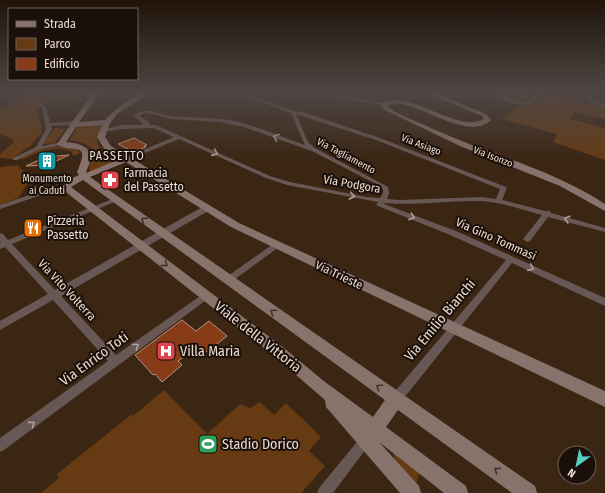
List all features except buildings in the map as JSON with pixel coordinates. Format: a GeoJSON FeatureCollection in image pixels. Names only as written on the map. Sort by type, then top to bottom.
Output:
{"type":"FeatureCollection","features":[{"type":"Feature","properties":{"kind":"street"},"geometry":{"type":"LineString","coordinates":[[38,148],[49,129],[45,115]]}},
{"type":"Feature","properties":{"kind":"street"},"geometry":{"type":"LineString","coordinates":[[61,144],[80,115]]}},
{"type":"Feature","properties":{"kind":"street"},"geometry":{"type":"LineString","coordinates":[[48,125],[74,124],[106,126],[114,115]]}},
{"type":"Feature","properties":{"kind":"street"},"geometry":{"type":"LineString","coordinates":[[137,115],[136,116],[139,119],[147,123],[147,125]]}},
{"type":"Feature","properties":{"kind":"street"},"geometry":{"type":"LineString","coordinates":[[163,115],[170,117],[216,119],[237,123],[313,150]]}},
{"type":"Feature","properties":{"kind":"street","name":"Via Tagliamento"},"geometry":{"type":"LineString","coordinates":[[294,115],[306,143],[313,150],[386,188],[386,193],[382,200]]}},
{"type":"Feature","properties":{"kind":"street","name":"Via Asiago"},"geometry":{"type":"LineString","coordinates":[[308,115],[378,139],[504,188],[498,201]]}},
{"type":"Feature","properties":{"kind":"street","name":"Via Isonzo"},"geometry":{"type":"LineString","coordinates":[[399,115],[441,136],[559,182],[583,194],[605,208]]}},
{"type":"Feature","properties":{"kind":"street"},"geometry":{"type":"LineString","coordinates":[[439,115],[458,122],[472,125],[481,124],[488,120],[484,115]]}},
{"type":"Feature","properties":{"kind":"street"},"geometry":{"type":"LineString","coordinates":[[210,124],[216,119]]}},
{"type":"Feature","properties":{"kind":"street","name":"Via Podgora"},"geometry":{"type":"LineString","coordinates":[[106,126],[154,126],[268,177],[289,184],[400,202],[482,199],[498,201],[605,230]]}},
{"type":"Feature","properties":{"kind":"street","name":"Via Trieste"},"geometry":{"type":"LineString","coordinates":[[106,126],[100,138],[103,143],[126,159],[235,225],[605,399]]}},
{"type":"Feature","properties":{"kind":"street"},"geometry":{"type":"LineString","coordinates":[[0,207],[58,187],[65,187],[73,181],[179,137]]}},
{"type":"Feature","properties":{"kind":"street"},"geometry":{"type":"LineString","coordinates":[[15,159],[38,148],[61,144],[78,146],[86,151],[87,158],[81,172],[84,177],[528,493]]}},
{"type":"Feature","properties":{"kind":"street","name":"Viale della Vittoria"},"geometry":{"type":"LineString","coordinates":[[65,187],[279,352],[320,387],[370,434],[459,493]]}},
{"type":"Feature","properties":{"kind":"street"},"geometry":{"type":"LineString","coordinates":[[4,245],[94,210],[115,200]]}},
{"type":"Feature","properties":{"kind":"street","name":"Via Gino Tommasi"},"geometry":{"type":"LineString","coordinates":[[382,200],[380,206],[453,233],[605,302]]}},
{"type":"Feature","properties":{"kind":"street"},"geometry":{"type":"LineString","coordinates":[[0,326],[207,208]]}},
{"type":"Feature","properties":{"kind":"street"},"geometry":{"type":"LineString","coordinates":[[527,239],[547,214]]}},
{"type":"Feature","properties":{"kind":"street","name":"Via Vito Volterra"},"geometry":{"type":"LineString","coordinates":[[0,236],[4,245],[54,295],[116,361]]}},
{"type":"Feature","properties":{"kind":"street"},"geometry":{"type":"LineString","coordinates":[[228,280],[276,245]]}},
{"type":"Feature","properties":{"kind":"street","name":"Via Emilio Bianchi"},"geometry":{"type":"LineString","coordinates":[[396,399],[509,262]]}},
{"type":"Feature","properties":{"kind":"street","name":"Via Enrico Toti"},"geometry":{"type":"LineString","coordinates":[[0,446],[206,296]]}},
{"type":"Feature","properties":{"kind":"street"},"geometry":{"type":"LineString","coordinates":[[324,493],[396,399]]}},
{"type":"Feature","properties":{"kind":"street"},"geometry":{"type":"LineString","coordinates":[[370,434],[412,493]]}},
{"type":"Feature","properties":{"kind":"green space"},"geometry":{"type":"Polygon","coordinates":[[[0,115],[38,115],[42,127],[41,133],[31,145],[12,159],[0,158],[0,154],[14,142],[12,139],[0,134],[0,115]]]}},
{"type":"Feature","properties":{"kind":"green space"},"geometry":{"type":"Polygon","coordinates":[[[508,115],[573,115],[570,119],[605,128],[605,160],[553,142],[557,134],[502,119],[508,115]]]}},
{"type":"Feature","properties":{"kind":"green space"},"geometry":{"type":"Polygon","coordinates":[[[588,115],[605,115],[605,119],[588,115]]]}},
{"type":"Feature","properties":{"kind":"green space"},"geometry":{"type":"Polygon","coordinates":[[[101,125],[97,142],[100,149],[113,160],[109,164],[91,171],[89,166],[92,160],[92,150],[87,145],[70,139],[77,128],[101,125]]]}},
{"type":"Feature","properties":{"kind":"green space"},"geometry":{"type":"Polygon","coordinates":[[[55,128],[65,129],[55,143],[43,144],[55,128]]]}},
{"type":"Feature","properties":{"kind":"green space"},"geometry":{"type":"Polygon","coordinates":[[[62,146],[77,149],[80,153],[73,156],[72,152],[68,150],[53,149],[38,152],[25,158],[18,159],[39,149],[62,146]]]}},
{"type":"Feature","properties":{"kind":"green space"},"geometry":{"type":"Polygon","coordinates":[[[18,165],[24,172],[34,174],[18,198],[0,205],[0,167],[18,165]]]}},
{"type":"Feature","properties":{"kind":"green space","name":"Stadio Dorico"},"geometry":{"type":"Polygon","coordinates":[[[164,390],[207,434],[240,404],[250,408],[260,402],[274,415],[286,403],[321,437],[309,451],[325,466],[301,493],[41,493],[59,478],[57,474],[132,414],[133,416],[164,390]]]}},
{"type":"Feature","properties":{"kind":"green space"},"geometry":{"type":"Polygon","coordinates":[[[397,453],[420,474],[418,476],[416,486],[394,460],[394,454],[397,453]]]}},
{"type":"Feature","properties":{"kind":"place","name":"Monumento ai Caduti"},"geometry":{"type":"Point","coordinates":[47,161]}},
{"type":"Feature","properties":{"kind":"place","name":"Farmacia del Passetto"},"geometry":{"type":"Point","coordinates":[110,180]}},
{"type":"Feature","properties":{"kind":"place","name":"Pizzeria Passetto"},"geometry":{"type":"Point","coordinates":[33,228]}},
{"type":"Feature","properties":{"kind":"place","name":"Villa Maria"},"geometry":{"type":"Point","coordinates":[166,351]}},
{"type":"Feature","properties":{"kind":"place","name":"Stadio Dorico"},"geometry":{"type":"Point","coordinates":[208,444]}},
{"type":"Feature","properties":{"kind":"district","name":"PASSETTO"},"geometry":{"type":"Point","coordinates":[117,156]}}]}
